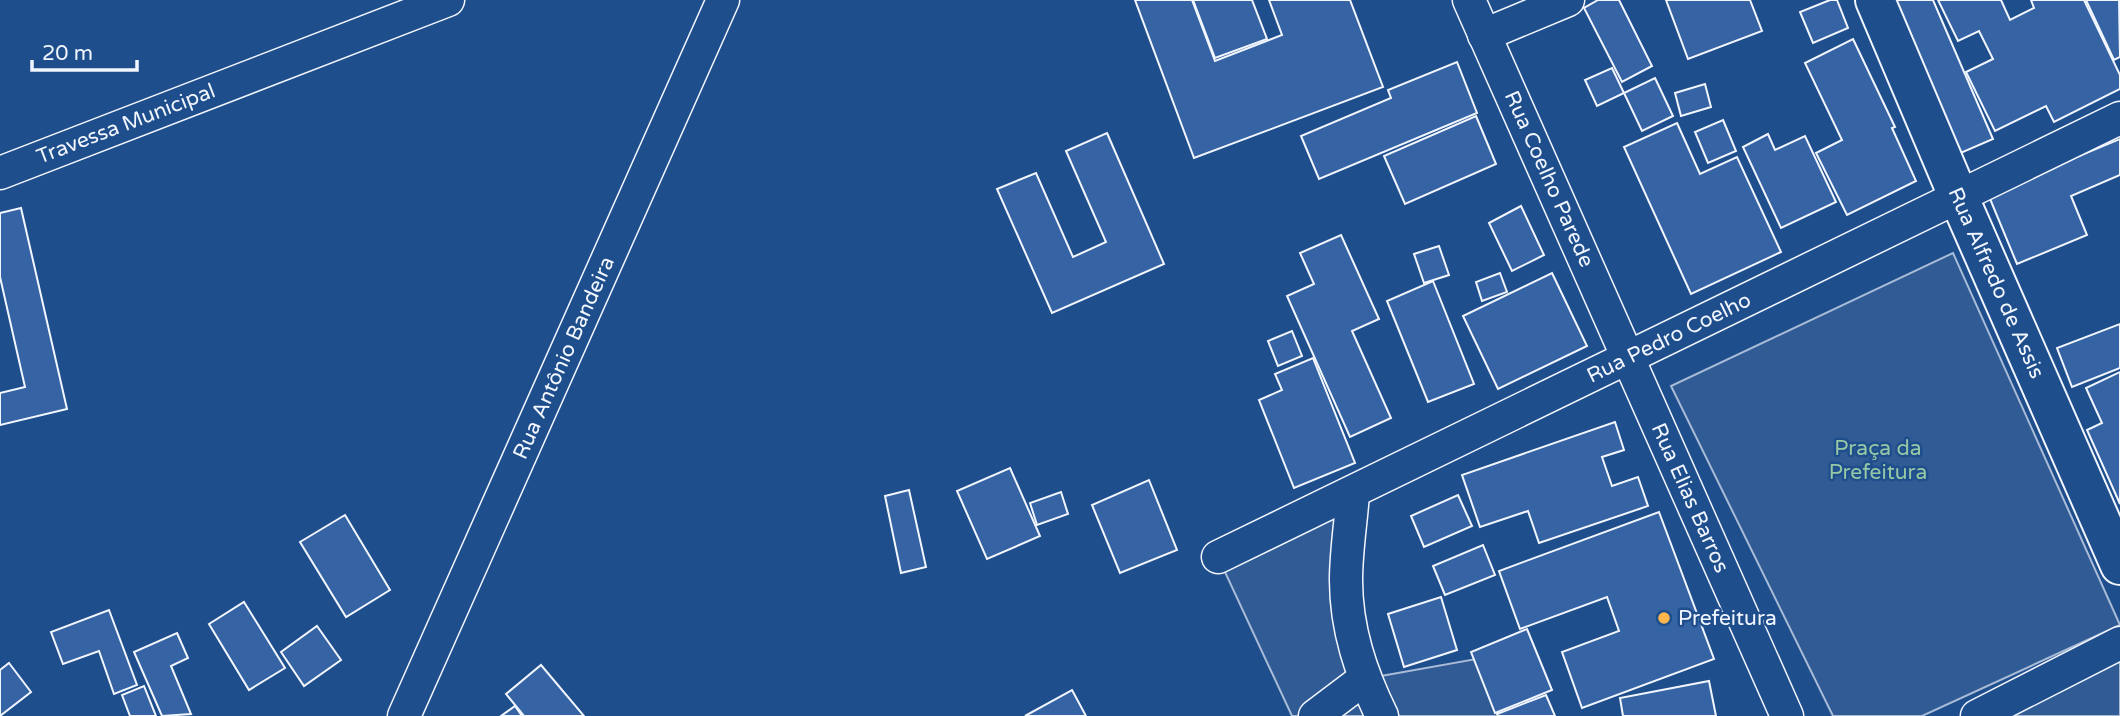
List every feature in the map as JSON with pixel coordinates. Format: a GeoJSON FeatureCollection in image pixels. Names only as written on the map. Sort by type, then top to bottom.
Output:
{"type":"FeatureCollection","features":[{"type":"Feature","properties":{"kind":"street","name":"Travessa Municipal"},"geometry":{"type":"LineString","coordinates":[[0,173],[448,0]]}},
{"type":"Feature","properties":{"kind":"street","name":"Rua Antônio Bandeira"},"geometry":{"type":"LineString","coordinates":[[404,716],[723,0]]}},
{"type":"Feature","properties":{"kind":"street","name":"Rua Coelho Parede"},"geometry":{"type":"LineString","coordinates":[[1469,0],[1628,358]]}},
{"type":"Feature","properties":{"kind":"street"},"geometry":{"type":"LineString","coordinates":[[1484,35],[1568,0]]}},
{"type":"Feature","properties":{"kind":"street","name":"Rua Alfredo de Assis"},"geometry":{"type":"LineString","coordinates":[[1875,0],[2120,565]]}},
{"type":"Feature","properties":{"kind":"street","name":"Rua Pedro Coelho"},"geometry":{"type":"LineString","coordinates":[[1218,557],[2120,118]]}},
{"type":"Feature","properties":{"kind":"street","name":"Rua Elias Barros"},"geometry":{"type":"LineString","coordinates":[[1628,358],[1787,716]]}},
{"type":"Feature","properties":{"kind":"street"},"geometry":{"type":"LineString","coordinates":[[1353,493],[1346,581],[1352,637],[1364,679],[1382,716]]}},
{"type":"Feature","properties":{"kind":"street"},"geometry":{"type":"LineString","coordinates":[[1977,716],[2120,643]]}},
{"type":"Feature","properties":{"kind":"street"},"geometry":{"type":"LineString","coordinates":[[1315,716],[1364,679]]}},
{"type":"Feature","properties":{"kind":"shaded area","name":"Praça da Prefeitura"},"geometry":{"type":"Polygon","coordinates":[[[1953,253],[2120,625],[1922,716],[1833,716],[1671,386],[1953,253]]]}},
{"type":"Feature","properties":{"kind":"shaded area"},"geometry":{"type":"Polygon","coordinates":[[[1353,493],[1364,679],[1476,659],[1500,716],[1292,716],[1218,557],[1353,493]]]}},
{"type":"Feature","properties":{"kind":"shaded area"},"geometry":{"type":"Polygon","coordinates":[[[2120,643],[2120,716],[1977,716],[2120,643]]]}},
{"type":"Feature","properties":{"kind":"building"},"geometry":{"type":"Polygon","coordinates":[[[1135,0],[1192,0],[1215,61],[1282,35],[1269,0],[1350,0],[1383,87],[1194,158],[1135,0]]]}},
{"type":"Feature","properties":{"kind":"building"},"geometry":{"type":"Polygon","coordinates":[[[1193,0],[1252,0],[1267,39],[1215,58],[1193,0]]]}},
{"type":"Feature","properties":{"kind":"building"},"geometry":{"type":"Polygon","coordinates":[[[1598,0],[1619,0],[1652,66],[1622,82],[1584,8],[1598,0]]]}},
{"type":"Feature","properties":{"kind":"building"},"geometry":{"type":"Polygon","coordinates":[[[1666,0],[1750,0],[1762,31],[1688,59],[1666,0]]]}},
{"type":"Feature","properties":{"kind":"building"},"geometry":{"type":"Polygon","coordinates":[[[1830,0],[1837,0],[1848,28],[1813,43],[1800,12],[1830,0]]]}},
{"type":"Feature","properties":{"kind":"building"},"geometry":{"type":"Polygon","coordinates":[[[1888,0],[1933,0],[1993,139],[1956,155],[1888,0]]]}},
{"type":"Feature","properties":{"kind":"building"},"geometry":{"type":"Polygon","coordinates":[[[1938,0],[2001,0],[2010,20],[2034,8],[2031,0],[2084,0],[2120,75],[2120,89],[2054,122],[2046,106],[1995,131],[1966,72],[1993,59],[1979,31],[1958,41],[1938,0]]]}},
{"type":"Feature","properties":{"kind":"building"},"geometry":{"type":"Polygon","coordinates":[[[2086,0],[2119,0],[2120,57],[2114,60],[2086,0]]]}},
{"type":"Feature","properties":{"kind":"building"},"geometry":{"type":"Polygon","coordinates":[[[1853,39],[1895,127],[1892,128],[1916,181],[1847,215],[1816,153],[1842,140],[1805,63],[1853,39]]]}},
{"type":"Feature","properties":{"kind":"building"},"geometry":{"type":"Polygon","coordinates":[[[1457,62],[1477,113],[1319,179],[1301,136],[1391,98],[1388,90],[1457,62]]]}},
{"type":"Feature","properties":{"kind":"building"},"geometry":{"type":"Polygon","coordinates":[[[1612,68],[1624,93],[1597,106],[1585,80],[1612,68]]]}},
{"type":"Feature","properties":{"kind":"building"},"geometry":{"type":"Polygon","coordinates":[[[1655,78],[1673,116],[1642,131],[1624,93],[1655,78]]]}},
{"type":"Feature","properties":{"kind":"building"},"geometry":{"type":"Polygon","coordinates":[[[1705,84],[1711,107],[1681,116],[1675,93],[1705,84]]]}},
{"type":"Feature","properties":{"kind":"building"},"geometry":{"type":"Polygon","coordinates":[[[1476,116],[1496,164],[1405,204],[1384,156],[1476,116]]]}},
{"type":"Feature","properties":{"kind":"building"},"geometry":{"type":"Polygon","coordinates":[[[1723,120],[1736,151],[1708,163],[1695,132],[1723,120]]]}},
{"type":"Feature","properties":{"kind":"building"},"geometry":{"type":"Polygon","coordinates":[[[1677,123],[1700,174],[1737,157],[1781,252],[1691,294],[1624,147],[1677,123]]]}},
{"type":"Feature","properties":{"kind":"building"},"geometry":{"type":"Polygon","coordinates":[[[1107,133],[1164,264],[1052,313],[997,189],[1036,173],[1073,257],[1106,242],[1066,151],[1107,133]]]}},
{"type":"Feature","properties":{"kind":"building"},"geometry":{"type":"Polygon","coordinates":[[[1768,134],[1775,150],[1805,136],[1836,202],[1781,228],[1743,147],[1768,134]]]}},
{"type":"Feature","properties":{"kind":"building"},"geometry":{"type":"Polygon","coordinates":[[[2120,139],[2120,175],[2071,196],[2087,235],[2017,264],[1988,194],[2120,139]]]}},
{"type":"Feature","properties":{"kind":"building"},"geometry":{"type":"Polygon","coordinates":[[[1521,206],[1544,255],[1512,271],[1489,223],[1521,206]]]}},
{"type":"Feature","properties":{"kind":"building"},"geometry":{"type":"Polygon","coordinates":[[[21,208],[67,409],[0,425],[0,393],[25,387],[0,277],[0,213],[21,208]]]}},
{"type":"Feature","properties":{"kind":"building"},"geometry":{"type":"Polygon","coordinates":[[[1341,235],[1379,319],[1352,331],[1391,418],[1350,437],[1287,296],[1314,284],[1300,253],[1341,235]]]}},
{"type":"Feature","properties":{"kind":"building"},"geometry":{"type":"Polygon","coordinates":[[[1439,246],[1449,275],[1424,283],[1414,254],[1439,246]]]}},
{"type":"Feature","properties":{"kind":"building"},"geometry":{"type":"Polygon","coordinates":[[[1500,273],[1507,292],[1482,301],[1476,282],[1500,273]]]}},
{"type":"Feature","properties":{"kind":"building"},"geometry":{"type":"Polygon","coordinates":[[[1552,273],[1587,346],[1498,389],[1463,316],[1552,273]]]}},
{"type":"Feature","properties":{"kind":"building"},"geometry":{"type":"Polygon","coordinates":[[[1433,281],[1474,384],[1428,402],[1387,301],[1433,281]]]}},
{"type":"Feature","properties":{"kind":"building"},"geometry":{"type":"Polygon","coordinates":[[[2120,324],[2120,368],[2072,387],[2057,348],[2120,324]]]}},
{"type":"Feature","properties":{"kind":"building"},"geometry":{"type":"Polygon","coordinates":[[[1292,331],[1302,356],[1278,366],[1268,341],[1292,331]]]}},
{"type":"Feature","properties":{"kind":"building"},"geometry":{"type":"Polygon","coordinates":[[[1313,358],[1355,463],[1294,488],[1259,400],[1282,390],[1275,374],[1313,358]]]}},
{"type":"Feature","properties":{"kind":"building"},"geometry":{"type":"Polygon","coordinates":[[[2120,372],[2120,504],[2087,430],[2102,423],[2086,388],[2120,372]]]}},
{"type":"Feature","properties":{"kind":"building"},"geometry":{"type":"Polygon","coordinates":[[[1615,422],[1624,450],[1602,457],[1612,486],[1638,477],[1648,506],[1539,543],[1528,511],[1480,527],[1462,475],[1615,422]]]}},
{"type":"Feature","properties":{"kind":"building"},"geometry":{"type":"Polygon","coordinates":[[[1010,468],[1040,536],[987,559],[957,491],[1010,468]]]}},
{"type":"Feature","properties":{"kind":"building"},"geometry":{"type":"Polygon","coordinates":[[[1149,480],[1177,550],[1120,573],[1092,505],[1149,480]]]}},
{"type":"Feature","properties":{"kind":"building"},"geometry":{"type":"Polygon","coordinates":[[[909,490],[926,567],[901,573],[885,496],[909,490]]]}},
{"type":"Feature","properties":{"kind":"building"},"geometry":{"type":"Polygon","coordinates":[[[1061,492],[1068,514],[1037,525],[1030,503],[1061,492]]]}},
{"type":"Feature","properties":{"kind":"building"},"geometry":{"type":"Polygon","coordinates":[[[1458,495],[1472,526],[1424,547],[1411,516],[1458,495]]]}},
{"type":"Feature","properties":{"kind":"building"},"geometry":{"type":"Polygon","coordinates":[[[1659,512],[1714,659],[1582,708],[1562,652],[1619,631],[1607,597],[1520,629],[1499,571],[1659,512]]]}},
{"type":"Feature","properties":{"kind":"building"},"geometry":{"type":"Polygon","coordinates":[[[345,515],[390,590],[346,617],[300,542],[345,515]]]}},
{"type":"Feature","properties":{"kind":"building"},"geometry":{"type":"Polygon","coordinates":[[[1483,545],[1495,575],[1445,595],[1433,566],[1483,545]]]}},
{"type":"Feature","properties":{"kind":"building"},"geometry":{"type":"Polygon","coordinates":[[[1441,597],[1457,650],[1404,667],[1388,614],[1441,597]]]}},
{"type":"Feature","properties":{"kind":"building"},"geometry":{"type":"Polygon","coordinates":[[[244,602],[285,668],[249,690],[209,624],[244,602]]]}},
{"type":"Feature","properties":{"kind":"building"},"geometry":{"type":"Polygon","coordinates":[[[109,610],[137,685],[114,694],[99,651],[63,664],[51,632],[109,610]]]}},
{"type":"Feature","properties":{"kind":"building"},"geometry":{"type":"Polygon","coordinates":[[[317,626],[341,660],[304,686],[281,652],[317,626]]]}},
{"type":"Feature","properties":{"kind":"building"},"geometry":{"type":"Polygon","coordinates":[[[1527,629],[1552,690],[1495,713],[1471,652],[1527,629]]]}},
{"type":"Feature","properties":{"kind":"building"},"geometry":{"type":"Polygon","coordinates":[[[177,633],[188,658],[171,666],[191,714],[162,716],[134,652],[177,633]]]}},
{"type":"Feature","properties":{"kind":"building"},"geometry":{"type":"Polygon","coordinates":[[[9,663],[31,692],[0,716],[0,670],[9,663]]]}},
{"type":"Feature","properties":{"kind":"building"},"geometry":{"type":"Polygon","coordinates":[[[541,665],[584,716],[524,716],[506,694],[541,665]]]}},
{"type":"Feature","properties":{"kind":"building"},"geometry":{"type":"Polygon","coordinates":[[[1709,681],[1716,716],[1623,716],[1620,698],[1709,681]]]}},
{"type":"Feature","properties":{"kind":"building"},"geometry":{"type":"Polygon","coordinates":[[[144,686],[156,716],[130,716],[122,695],[144,686]]]}},
{"type":"Feature","properties":{"kind":"building"},"geometry":{"type":"Polygon","coordinates":[[[1072,690],[1086,716],[1025,716],[1072,690]]]}},
{"type":"Feature","properties":{"kind":"building"},"geometry":{"type":"Polygon","coordinates":[[[1546,695],[1555,716],[1497,714],[1546,695]]]}},
{"type":"Feature","properties":{"kind":"building"},"geometry":{"type":"Polygon","coordinates":[[[515,706],[522,716],[501,716],[515,706]]]}},
{"type":"Feature","properties":{"kind":"place","name":"Prefeitura"},"geometry":{"type":"Point","coordinates":[1664,618]}}]}
